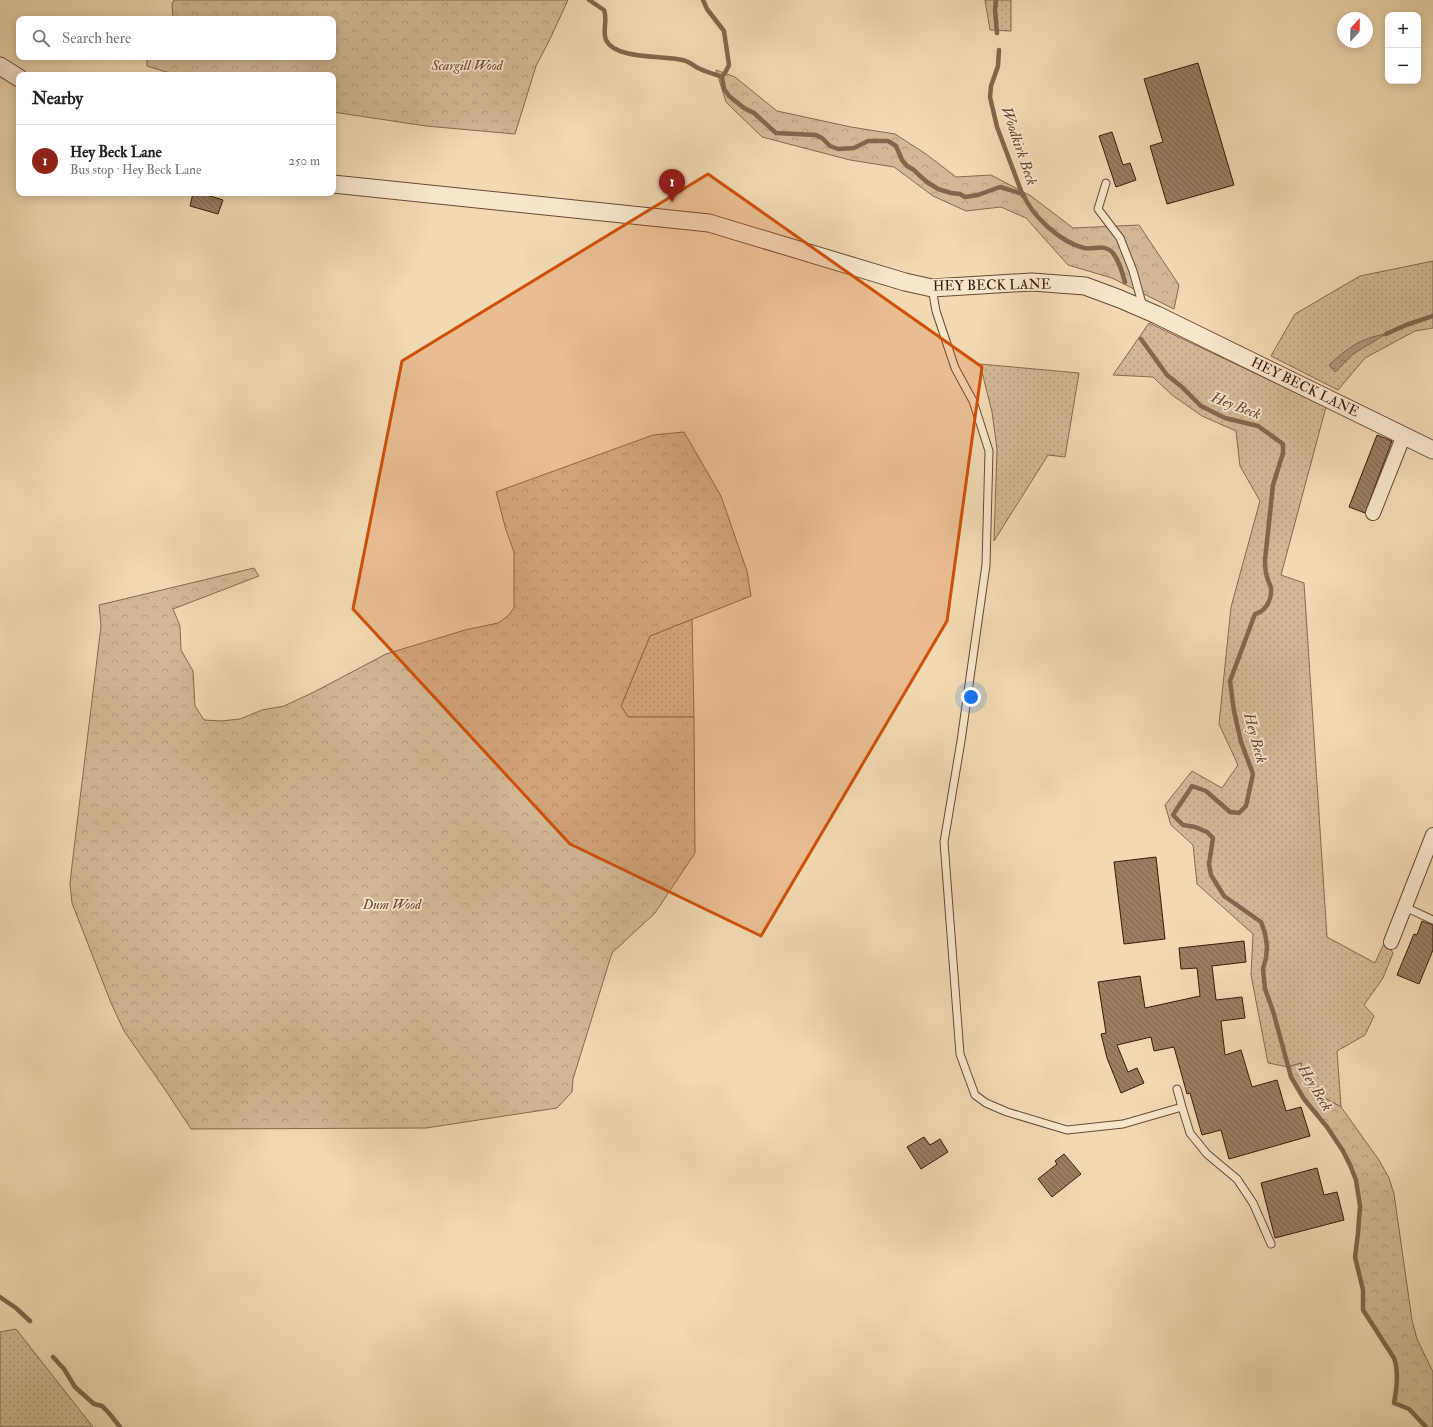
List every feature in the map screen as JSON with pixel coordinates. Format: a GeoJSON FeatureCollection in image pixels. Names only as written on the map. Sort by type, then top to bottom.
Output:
{"type":"FeatureCollection","features":[{"type":"Feature","properties":{"kind":"street"},"geometry":{"type":"LineString","coordinates":[[0,66],[16,76]]}},
{"type":"Feature","properties":{"kind":"street","name":"HEY BECK LANE"},"geometry":{"type":"LineString","coordinates":[[336,184],[709,223],[905,282],[932,288],[1032,282],[1085,286],[1144,309],[1433,450]]}},
{"type":"Feature","properties":{"kind":"street"},"geometry":{"type":"LineString","coordinates":[[1373,513],[1404,435]]}},
{"type":"Feature","properties":{"kind":"street"},"geometry":{"type":"LineString","coordinates":[[1391,942],[1433,835]]}},
{"type":"Feature","properties":{"kind":"lane"},"geometry":{"type":"LineString","coordinates":[[1106,183],[1098,209],[1120,238],[1133,271],[1144,309]]}},
{"type":"Feature","properties":{"kind":"lane"},"geometry":{"type":"LineString","coordinates":[[932,288],[936,311],[955,368],[973,401],[989,451],[986,565],[961,741],[944,842],[960,1054],[974,1096],[1007,1112],[1067,1130],[1123,1124],[1182,1107]]}},
{"type":"Feature","properties":{"kind":"lane"},"geometry":{"type":"LineString","coordinates":[[1404,907],[1433,920]]}},
{"type":"Feature","properties":{"kind":"lane"},"geometry":{"type":"LineString","coordinates":[[1177,1089],[1190,1133],[1207,1154],[1237,1179],[1253,1203],[1271,1244]]}},
{"type":"Feature","properties":{"kind":"highlighted area"},"geometry":{"type":"Polygon","coordinates":[[[708,174],[982,367],[947,621],[761,936],[570,844],[353,609],[402,361],[708,174]]]}},
{"type":"Feature","properties":{"kind":"green space","name":"Scargill Wood"},"geometry":{"type":"Polygon","coordinates":[[[174,0],[568,0],[536,66],[515,134],[426,126],[336,112],[336,72],[166,72],[147,66],[147,60],[336,60],[336,16],[173,16],[172,4],[174,0]]]}},
{"type":"Feature","properties":{"kind":"green space"},"geometry":{"type":"Polygon","coordinates":[[[985,0],[1011,0],[1011,31],[990,30],[985,0]]]}},
{"type":"Feature","properties":{"kind":"green space"},"geometry":{"type":"Polygon","coordinates":[[[716,70],[735,77],[777,111],[851,127],[895,134],[926,154],[956,177],[991,175],[1031,196],[1073,228],[1139,225],[1179,285],[1174,309],[1112,278],[1068,265],[1026,218],[1001,207],[966,211],[933,196],[894,167],[850,160],[762,137],[726,102],[716,70]]]}},
{"type":"Feature","properties":{"kind":"green space"},"geometry":{"type":"Polygon","coordinates":[[[1433,261],[1433,328],[1415,331],[1365,358],[1338,390],[1271,356],[1295,314],[1360,276],[1433,261]]]}},
{"type":"Feature","properties":{"kind":"green space"},"geometry":{"type":"Polygon","coordinates":[[[1149,323],[1326,407],[1281,575],[1304,583],[1327,937],[1375,963],[1385,941],[1393,953],[1383,978],[1364,1005],[1374,1016],[1365,1035],[1337,1051],[1341,1107],[1314,1092],[1304,1082],[1301,1063],[1288,1067],[1268,1063],[1251,975],[1253,934],[1197,884],[1193,845],[1171,825],[1165,805],[1192,771],[1222,788],[1238,765],[1219,724],[1231,607],[1260,501],[1240,466],[1236,431],[1202,416],[1172,395],[1153,377],[1113,375],[1149,323]]]}},
{"type":"Feature","properties":{"kind":"green space"},"geometry":{"type":"Polygon","coordinates":[[[980,364],[1079,373],[1065,457],[1048,455],[994,541],[997,449],[992,412],[980,364]]]}},
{"type":"Feature","properties":{"kind":"green space","name":"Dum Wood"},"geometry":{"type":"Polygon","coordinates":[[[684,432],[721,496],[747,571],[751,596],[650,636],[621,706],[628,717],[694,717],[695,853],[655,913],[612,953],[573,1079],[572,1092],[557,1108],[426,1128],[191,1129],[124,1031],[111,1003],[72,903],[70,884],[101,626],[99,605],[254,568],[259,576],[173,609],[180,626],[181,650],[193,671],[195,706],[204,720],[221,721],[240,719],[262,710],[284,706],[386,654],[465,630],[498,623],[508,616],[514,608],[514,552],[506,530],[496,492],[653,435],[684,432]]]}},
{"type":"Feature","properties":{"kind":"green space"},"geometry":{"type":"Polygon","coordinates":[[[692,619],[694,717],[628,717],[621,706],[650,636],[692,619]]]}},
{"type":"Feature","properties":{"kind":"green space"},"geometry":{"type":"Polygon","coordinates":[[[1301,1063],[1305,1082],[1314,1092],[1341,1107],[1379,1160],[1389,1178],[1394,1194],[1412,1320],[1417,1339],[1433,1372],[1433,1427],[1426,1427],[1409,1409],[1394,1403],[1397,1368],[1394,1357],[1371,1325],[1363,1309],[1364,1291],[1355,1260],[1359,1212],[1356,1180],[1350,1164],[1342,1150],[1333,1136],[1302,1097],[1294,1082],[1288,1067],[1301,1063]]]}},
{"type":"Feature","properties":{"kind":"green space"},"geometry":{"type":"Polygon","coordinates":[[[16,1329],[93,1427],[0,1427],[0,1332],[16,1329]]]}},
{"type":"Feature","properties":{"kind":"water"},"geometry":{"type":"Polygon","coordinates":[[[1386,334],[1353,354],[1335,372],[1329,365],[1342,354],[1362,341],[1386,334]]]}},
{"type":"Feature","properties":{"kind":"building"},"geometry":{"type":"Polygon","coordinates":[[[1198,63],[1234,185],[1167,204],[1150,146],[1163,142],[1144,79],[1198,63]]]}},
{"type":"Feature","properties":{"kind":"building"},"geometry":{"type":"Polygon","coordinates":[[[1112,132],[1123,165],[1130,163],[1136,180],[1116,187],[1099,136],[1112,132]]]}},
{"type":"Feature","properties":{"kind":"building"},"geometry":{"type":"Polygon","coordinates":[[[192,196],[210,196],[223,200],[218,214],[190,206],[192,196]]]}},
{"type":"Feature","properties":{"kind":"building"},"geometry":{"type":"Polygon","coordinates":[[[1377,435],[1392,441],[1365,513],[1349,507],[1377,435]]]}},
{"type":"Feature","properties":{"kind":"building"},"geometry":{"type":"Polygon","coordinates":[[[1156,857],[1165,939],[1124,944],[1114,862],[1156,857]]]}},
{"type":"Feature","properties":{"kind":"building"},"geometry":{"type":"Polygon","coordinates":[[[1422,921],[1433,925],[1433,950],[1419,984],[1397,975],[1414,934],[1417,935],[1422,921]]]}},
{"type":"Feature","properties":{"kind":"building"},"geometry":{"type":"Polygon","coordinates":[[[1244,941],[1246,962],[1212,966],[1216,1000],[1242,997],[1245,1018],[1221,1021],[1225,1055],[1241,1050],[1252,1087],[1277,1080],[1286,1111],[1301,1107],[1310,1136],[1229,1159],[1221,1130],[1202,1135],[1190,1093],[1187,1094],[1174,1047],[1154,1051],[1151,1037],[1117,1045],[1128,1072],[1137,1068],[1144,1083],[1121,1093],[1107,1058],[1101,1034],[1106,1033],[1098,982],[1140,976],[1145,1008],[1200,996],[1197,968],[1181,969],[1179,948],[1244,941]]]}},
{"type":"Feature","properties":{"kind":"building"},"geometry":{"type":"Polygon","coordinates":[[[924,1137],[930,1145],[940,1139],[948,1152],[921,1169],[907,1147],[924,1137]]]}},
{"type":"Feature","properties":{"kind":"building"},"geometry":{"type":"Polygon","coordinates":[[[1064,1154],[1081,1174],[1052,1197],[1038,1179],[1057,1164],[1055,1161],[1064,1154]]]}},
{"type":"Feature","properties":{"kind":"building"},"geometry":{"type":"Polygon","coordinates":[[[1317,1168],[1324,1195],[1337,1192],[1344,1220],[1275,1238],[1261,1183],[1317,1168]]]}},
{"type":"Feature","properties":{"kind":"waterway"},"geometry":{"type":"LineString","coordinates":[[589,0],[604,10],[606,40],[611,46],[619,51],[640,56],[689,62],[696,67],[722,77],[724,89],[729,96],[744,108],[754,113],[776,133],[816,135],[822,138],[830,146],[838,149],[854,148],[868,141],[888,141],[896,146],[902,160],[907,166],[938,189],[960,194],[965,197],[978,195],[1000,187],[1023,194],[1033,211],[1040,219],[1066,240],[1084,248],[1104,248],[1111,251],[1118,262],[1125,282]]}},
{"type":"Feature","properties":{"kind":"waterway"},"geometry":{"type":"LineString","coordinates":[[703,0],[707,9],[724,31],[729,65],[722,77]]}},
{"type":"Feature","properties":{"kind":"waterway","name":"Woodkirk Beck"},"geometry":{"type":"LineString","coordinates":[[996,0],[995,10],[997,33]]}},
{"type":"Feature","properties":{"kind":"waterway","name":"Woodkirk Beck"},"geometry":{"type":"LineString","coordinates":[[999,50],[998,66],[991,86],[990,97],[997,127],[1023,196]]}},
{"type":"Feature","properties":{"kind":"waterway"},"geometry":{"type":"LineString","coordinates":[[1386,334],[1406,325],[1433,316]]}},
{"type":"Feature","properties":{"kind":"waterway","name":"Hey Beck"},"geometry":{"type":"LineString","coordinates":[[1141,339],[1167,375],[1182,387],[1201,406],[1225,418],[1258,426],[1283,444],[1283,453],[1273,485],[1265,560],[1271,593],[1265,608],[1259,613],[1255,614],[1230,681],[1234,711],[1241,742],[1253,774],[1246,806],[1239,813],[1230,812],[1206,791],[1192,786],[1173,815],[1183,825],[1195,827],[1207,832],[1213,838],[1209,864],[1211,875],[1224,896],[1261,922],[1265,933],[1267,946],[1263,969],[1265,989],[1273,1011],[1291,1077],[1304,1099],[1327,1127],[1343,1151],[1356,1180],[1360,1206],[1355,1257],[1363,1290],[1363,1310],[1396,1363],[1397,1380],[1394,1403],[1409,1409],[1426,1427]]}},
{"type":"Feature","properties":{"kind":"waterway"},"geometry":{"type":"LineString","coordinates":[[0,1297],[16,1308],[30,1321]]}},
{"type":"Feature","properties":{"kind":"waterway"},"geometry":{"type":"LineString","coordinates":[[53,1357],[64,1369],[75,1387],[94,1404],[102,1406],[120,1427]]}},
{"type":"Feature","properties":{"kind":"place","name":"Hey Beck Lane"},"geometry":{"type":"Point","coordinates":[672,202]}}]}
